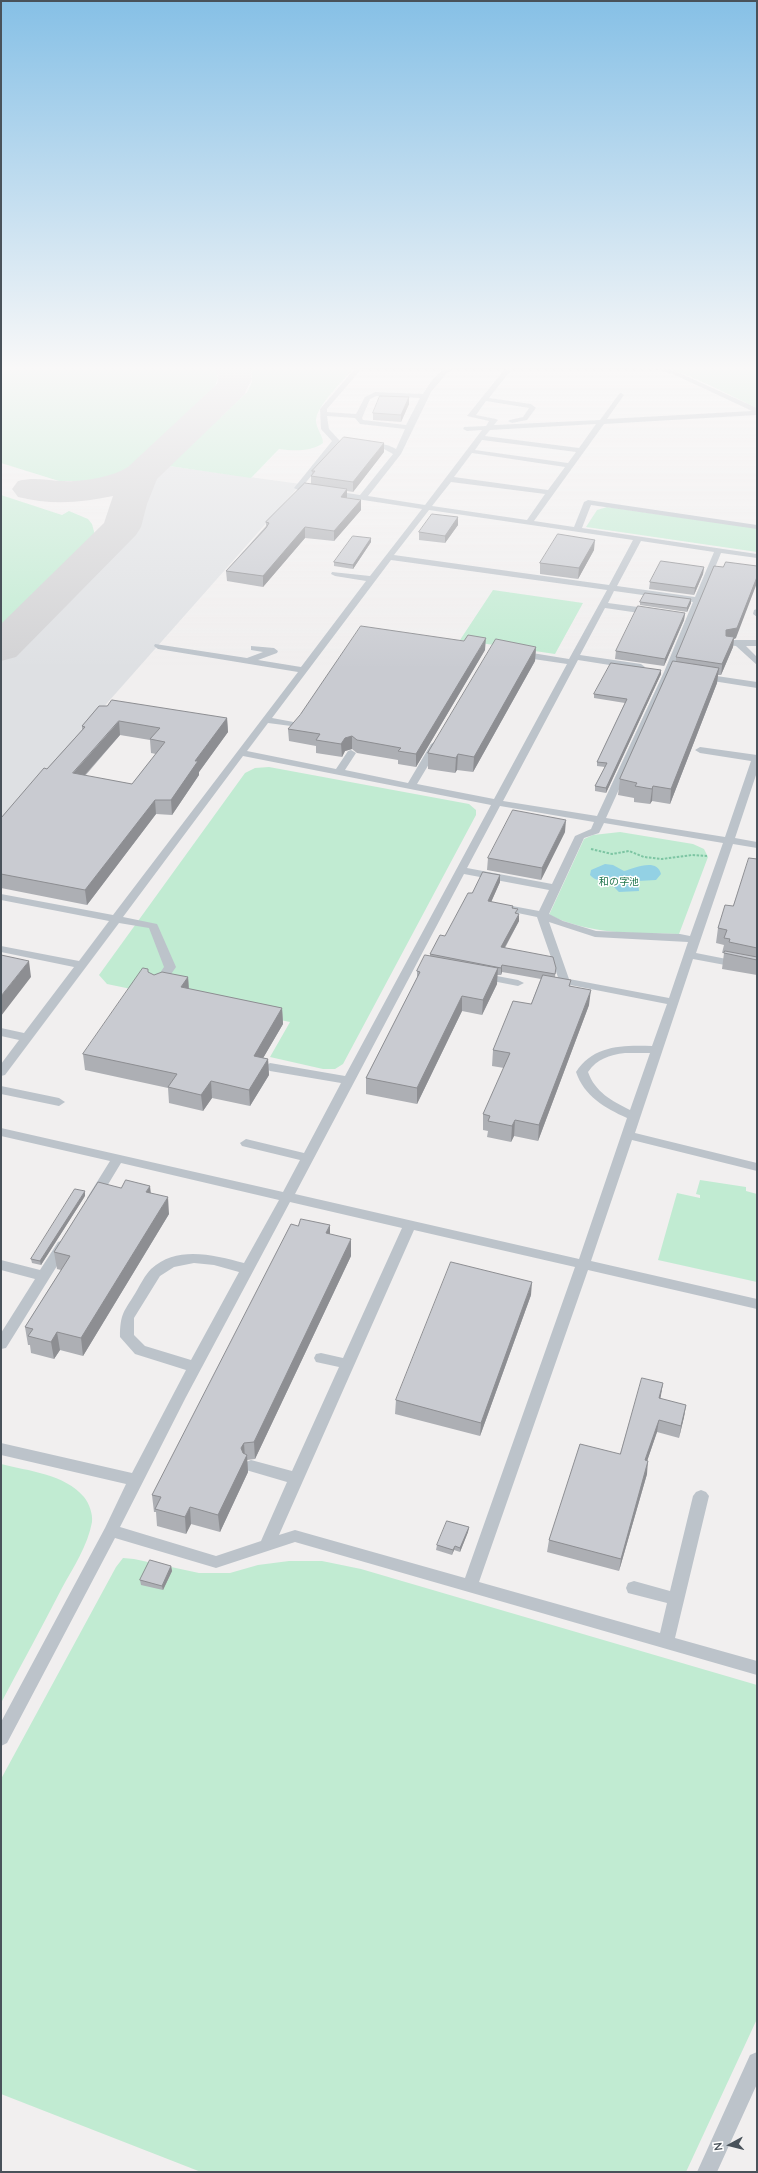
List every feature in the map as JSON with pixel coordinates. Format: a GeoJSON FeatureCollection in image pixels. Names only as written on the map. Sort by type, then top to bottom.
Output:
{"type":"FeatureCollection","features":[{"type":"Feature","properties":{"kind":"lane"},"geometry":{"type":"LineString","coordinates":[[318,466],[298,488],[757,556]]}},
{"type":"Feature","properties":{"kind":"lane"},"geometry":{"type":"LineString","coordinates":[[362,498],[387,466]]}},
{"type":"Feature","properties":{"kind":"lane"},"geometry":{"type":"LineString","coordinates":[[1,1072],[83,965],[388,557],[458,466]]}},
{"type":"Feature","properties":{"kind":"lane"},"geometry":{"type":"LineString","coordinates":[[528,523],[569,466]]}},
{"type":"Feature","properties":{"kind":"lane"},"geometry":{"type":"LineString","coordinates":[[448,479],[550,492]]}},
{"type":"Feature","properties":{"kind":"lane"},"geometry":{"type":"LineString","coordinates":[[577,530],[588,502],[757,527]]}},
{"type":"Feature","properties":{"kind":"lane"},"geometry":{"type":"LineString","coordinates":[[1,1738],[111,1531],[135,1480],[195,1367],[287,1198],[638,539]]}},
{"type":"Feature","properties":{"kind":"lane"},"geometry":{"type":"LineString","coordinates":[[672,1002],[564,981],[542,917],[580,836],[595,832],[686,617],[697,600],[718,551]]}},
{"type":"Feature","properties":{"kind":"lane"},"geometry":{"type":"LineString","coordinates":[[388,557],[697,600]]}},
{"type":"Feature","properties":{"kind":"lane"},"geometry":{"type":"LineString","coordinates":[[335,574],[372,579]]}},
{"type":"Feature","properties":{"kind":"lane"},"geometry":{"type":"LineString","coordinates":[[602,605],[661,613]]}},
{"type":"Feature","properties":{"kind":"lane"},"geometry":{"type":"LineString","coordinates":[[757,643],[734,644],[757,662]]}},
{"type":"Feature","properties":{"kind":"lane"},"geometry":{"type":"LineString","coordinates":[[158,646],[304,670]]}},
{"type":"Feature","properties":{"kind":"lane"},"geometry":{"type":"LineString","coordinates":[[246,661],[274,651],[254,648]]}},
{"type":"Feature","properties":{"kind":"lane"},"geometry":{"type":"LineString","coordinates":[[507,652],[664,671]]}},
{"type":"Feature","properties":{"kind":"lane"},"geometry":{"type":"LineString","coordinates":[[690,675],[757,685]]}},
{"type":"Feature","properties":{"kind":"lane"},"geometry":{"type":"LineString","coordinates":[[266,720],[296,725]]}},
{"type":"Feature","properties":{"kind":"lane"},"geometry":{"type":"LineString","coordinates":[[411,786],[440,738]]}},
{"type":"Feature","properties":{"kind":"lane"},"geometry":{"type":"LineString","coordinates":[[470,1585],[583,1265],[757,758],[700,750]]}},
{"type":"Feature","properties":{"kind":"lane"},"geometry":{"type":"LineString","coordinates":[[241,753],[497,803],[757,845]]}},
{"type":"Feature","properties":{"kind":"lane"},"geometry":{"type":"LineString","coordinates":[[339,772],[351,753]]}},
{"type":"Feature","properties":{"kind":"lane"},"geometry":{"type":"LineString","coordinates":[[461,870],[556,888]]}},
{"type":"Feature","properties":{"kind":"lane"},"geometry":{"type":"LineString","coordinates":[[1,897],[153,926],[170,967],[156,987]]}},
{"type":"Feature","properties":{"kind":"lane"},"geometry":{"type":"LineString","coordinates":[[507,908],[543,915],[559,923],[595,934],[680,937],[694,940]]}},
{"type":"Feature","properties":{"kind":"lane"},"geometry":{"type":"LineString","coordinates":[[2,951],[83,965]]}},
{"type":"Feature","properties":{"kind":"lane"},"geometry":{"type":"LineString","coordinates":[[29,967],[37,956]]}},
{"type":"Feature","properties":{"kind":"lane"},"geometry":{"type":"LineString","coordinates":[[689,956],[757,968]]}},
{"type":"Feature","properties":{"kind":"lane"},"geometry":{"type":"LineString","coordinates":[[411,963],[427,966]]}},
{"type":"Feature","properties":{"kind":"lane"},"geometry":{"type":"LineString","coordinates":[[472,974],[518,983]]}},
{"type":"Feature","properties":{"kind":"lane"},"geometry":{"type":"LineString","coordinates":[[1,1032],[28,1038]]}},
{"type":"Feature","properties":{"kind":"lane"},"geometry":{"type":"LineString","coordinates":[[634,1116],[620,1110],[594,1093],[584,1083],[582,1072],[588,1062],[595,1057],[610,1051],[656,1050]]}},
{"type":"Feature","properties":{"kind":"lane"},"geometry":{"type":"LineString","coordinates":[[270,1067],[349,1081]]}},
{"type":"Feature","properties":{"kind":"lane"},"geometry":{"type":"LineString","coordinates":[[1,1090],[59,1102]]}},
{"type":"Feature","properties":{"kind":"lane"},"geometry":{"type":"LineString","coordinates":[[1,1132],[757,1304]]}},
{"type":"Feature","properties":{"kind":"lane"},"geometry":{"type":"LineString","coordinates":[[627,1136],[757,1168]]}},
{"type":"Feature","properties":{"kind":"lane"},"geometry":{"type":"LineString","coordinates":[[246,1143],[308,1158]]}},
{"type":"Feature","properties":{"kind":"lane"},"geometry":{"type":"LineString","coordinates":[[84,1211],[117,1159]]}},
{"type":"Feature","properties":{"kind":"lane"},"geometry":{"type":"LineString","coordinates":[[266,1546],[409,1226]]}},
{"type":"Feature","properties":{"kind":"lane"},"geometry":{"type":"LineString","coordinates":[[1,1344],[68,1237]]}},
{"type":"Feature","properties":{"kind":"lane"},"geometry":{"type":"LineString","coordinates":[[195,1367],[140,1350],[127,1336],[127,1318],[155,1273],[170,1263],[194,1258],[214,1260],[248,1269]]}},
{"type":"Feature","properties":{"kind":"lane"},"geometry":{"type":"LineString","coordinates":[[1,1265],[44,1276]]}},
{"type":"Feature","properties":{"kind":"lane"},"geometry":{"type":"LineString","coordinates":[[321,1358],[347,1364]]}},
{"type":"Feature","properties":{"kind":"lane"},"geometry":{"type":"LineString","coordinates":[[1,1449],[135,1480]]}},
{"type":"Feature","properties":{"kind":"lane"},"geometry":{"type":"LineString","coordinates":[[251,1466],[296,1478]]}},
{"type":"Feature","properties":{"kind":"lane"},"geometry":{"type":"LineString","coordinates":[[666,1642],[701,1496]]}},
{"type":"Feature","properties":{"kind":"lane"},"geometry":{"type":"LineString","coordinates":[[111,1531],[216,1562],[295,1536],[757,1668]]}},
{"type":"Feature","properties":{"kind":"lane"},"geometry":{"type":"LineString","coordinates":[[634,1588],[676,1599]]}},
{"type":"Feature","properties":{"kind":"lane"},"geometry":{"type":"LineString","coordinates":[[707,2172],[757,2062]]}},
{"type":"Feature","properties":{"kind":"path"},"geometry":{"type":"LineString","coordinates":[[574,848],[587,848],[612,854],[629,851],[644,857],[662,860],[692,855],[707,856]]}},
{"type":"Feature","properties":{"kind":"shaded area"},"geometry":{"type":"Polygon","coordinates":[[[169,466],[301,484],[1,823],[1,631],[169,466]]]}},
{"type":"Feature","properties":{"kind":"green space"},"geometry":{"type":"Polygon","coordinates":[[[12,466],[131,466],[127,470],[115,475],[92,481],[59,481],[12,466]]]}},
{"type":"Feature","properties":{"kind":"green space"},"geometry":{"type":"Polygon","coordinates":[[[172,466],[262,466],[251,478],[172,466]]]}},
{"type":"Feature","properties":{"kind":"green space"},"geometry":{"type":"Polygon","coordinates":[[[1,495],[62,515],[69,511],[88,519],[92,524],[95,535],[90,543],[1,629],[1,495]]]}},
{"type":"Feature","properties":{"kind":"green space"},"geometry":{"type":"Polygon","coordinates":[[[607,507],[757,528],[757,552],[586,527],[597,510],[607,507]]]}},
{"type":"Feature","properties":{"kind":"green space"},"geometry":{"type":"Polygon","coordinates":[[[493,590],[583,603],[555,654],[460,640],[493,590]]]}},
{"type":"Feature","properties":{"kind":"green space"},"geometry":{"type":"Polygon","coordinates":[[[269,767],[469,804],[476,810],[476,815],[343,1064],[335,1069],[323,1069],[270,1057],[290,1022],[107,984],[99,975],[245,773],[255,768],[269,767]]]}},
{"type":"Feature","properties":{"kind":"green space","name":"和の字池"},"geometry":{"type":"Polygon","coordinates":[[[620,832],[693,844],[704,849],[708,857],[679,934],[629,933],[597,930],[565,922],[549,915],[584,839],[593,835],[620,832]]]}},
{"type":"Feature","properties":{"kind":"green space"},"geometry":{"type":"Polygon","coordinates":[[[700,1180],[746,1187],[746,1191],[757,1194],[757,1282],[658,1260],[677,1193],[700,1198],[700,1195],[696,1194],[700,1180]]]}},
{"type":"Feature","properties":{"kind":"green space"},"geometry":{"type":"Polygon","coordinates":[[[1,1464],[46,1474],[67,1483],[76,1489],[86,1499],[92,1516],[92,1522],[80,1556],[1,1703],[1,1464]]]}},
{"type":"Feature","properties":{"kind":"green space"},"geometry":{"type":"Polygon","coordinates":[[[123,1558],[199,1573],[230,1573],[258,1565],[289,1561],[322,1561],[361,1569],[757,1685],[757,2019],[686,2172],[201,2172],[1,2094],[1,1779],[116,1567],[123,1558]]]}},
{"type":"Feature","properties":{"kind":"water"},"geometry":{"type":"Polygon","coordinates":[[[605,864],[613,865],[624,871],[644,865],[650,865],[659,869],[661,874],[656,880],[638,881],[639,891],[619,892],[614,887],[618,880],[599,880],[590,875],[591,870],[605,864]]]}},
{"type":"Feature","properties":{"kind":"building"},"geometry":{"type":"Polygon","coordinates":[[[316,466],[365,466],[353,482],[311,476],[315,471],[312,471],[316,466]]]}},
{"type":"Feature","properties":{"kind":"building"},"geometry":{"type":"Polygon","coordinates":[[[305,483],[347,489],[341,497],[361,500],[334,531],[305,527],[263,576],[226,571],[266,528],[269,523],[266,522],[305,483]]]}},
{"type":"Feature","properties":{"kind":"building"},"geometry":{"type":"Polygon","coordinates":[[[432,514],[458,517],[445,536],[419,532],[432,514]]]}},
{"type":"Feature","properties":{"kind":"building"},"geometry":{"type":"Polygon","coordinates":[[[558,534],[595,540],[579,568],[540,563],[558,534]]]}},
{"type":"Feature","properties":{"kind":"building"},"geometry":{"type":"Polygon","coordinates":[[[353,536],[371,538],[353,565],[334,562],[353,536]]]}},
{"type":"Feature","properties":{"kind":"building"},"geometry":{"type":"Polygon","coordinates":[[[661,561],[704,567],[695,588],[650,582],[661,561]]]}},
{"type":"Feature","properties":{"kind":"building"},"geometry":{"type":"Polygon","coordinates":[[[726,562],[757,566],[757,577],[737,628],[726,630],[726,636],[734,637],[722,664],[676,657],[714,566],[723,567],[726,562]]]}},
{"type":"Feature","properties":{"kind":"building"},"geometry":{"type":"Polygon","coordinates":[[[645,593],[691,599],[687,608],[640,602],[645,593]]]}},
{"type":"Feature","properties":{"kind":"building"},"geometry":{"type":"Polygon","coordinates":[[[638,606],[685,613],[665,659],[616,651],[638,606]]]}},
{"type":"Feature","properties":{"kind":"building"},"geometry":{"type":"Polygon","coordinates":[[[361,626],[464,641],[468,635],[486,638],[416,754],[398,751],[401,748],[357,740],[352,736],[345,738],[341,744],[316,740],[320,734],[288,729],[300,715],[361,626]]]}},
{"type":"Feature","properties":{"kind":"building"},"geometry":{"type":"Polygon","coordinates":[[[496,639],[536,647],[474,757],[458,754],[456,758],[428,753],[496,639]]]}},
{"type":"Feature","properties":{"kind":"building"},"geometry":{"type":"Polygon","coordinates":[[[673,661],[719,668],[671,789],[653,786],[652,789],[635,786],[637,783],[620,779],[673,661]]]}},
{"type":"Feature","properties":{"kind":"building"},"geometry":{"type":"Polygon","coordinates":[[[611,663],[661,670],[606,788],[595,786],[607,763],[597,762],[627,699],[594,694],[611,663]]]}},
{"type":"Feature","properties":{"kind":"building"},"geometry":{"type":"Polygon","coordinates":[[[112,700],[227,718],[195,761],[198,761],[171,800],[155,800],[85,890],[1,874],[1,818],[44,768],[47,769],[85,727],[82,726],[99,706],[107,706],[112,700]],[[119,721],[73,773],[132,784],[165,742],[150,739],[160,728],[119,721]]]}},
{"type":"Feature","properties":{"kind":"building"},"geometry":{"type":"Polygon","coordinates":[[[513,810],[566,820],[542,868],[488,858],[513,810]]]}},
{"type":"Feature","properties":{"kind":"building"},"geometry":{"type":"Polygon","coordinates":[[[749,858],[757,859],[757,948],[729,942],[730,939],[724,938],[727,930],[718,928],[725,905],[733,906],[749,858]]]}},
{"type":"Feature","properties":{"kind":"building"},"geometry":{"type":"Polygon","coordinates":[[[483,872],[500,875],[488,901],[513,906],[512,908],[518,909],[515,913],[519,914],[501,947],[553,957],[556,968],[555,974],[502,965],[501,968],[430,954],[440,935],[445,936],[468,893],[472,893],[483,872]]]}},
{"type":"Feature","properties":{"kind":"building"},"geometry":{"type":"Polygon","coordinates":[[[725,951],[757,957],[757,960],[724,953],[725,951]]]}},
{"type":"Feature","properties":{"kind":"building"},"geometry":{"type":"Polygon","coordinates":[[[1,955],[29,961],[1,996],[1,955]]]}},
{"type":"Feature","properties":{"kind":"building"},"geometry":{"type":"Polygon","coordinates":[[[425,955],[498,968],[483,1000],[462,996],[417,1088],[366,1078],[420,972],[417,971],[425,955]]]}},
{"type":"Feature","properties":{"kind":"building"},"geometry":{"type":"Polygon","coordinates":[[[143,968],[148,969],[148,972],[154,975],[162,972],[188,977],[181,987],[282,1008],[254,1056],[268,1059],[249,1090],[211,1081],[201,1095],[168,1087],[177,1074],[83,1054],[143,968]]]}},
{"type":"Feature","properties":{"kind":"building"},"geometry":{"type":"Polygon","coordinates":[[[543,975],[571,980],[569,986],[591,990],[539,1125],[515,1120],[512,1126],[488,1121],[490,1116],[483,1114],[510,1053],[493,1050],[513,1001],[531,1004],[543,975]]]}},
{"type":"Feature","properties":{"kind":"building"},"geometry":{"type":"Polygon","coordinates":[[[126,1180],[150,1186],[146,1192],[168,1197],[81,1338],[57,1332],[51,1342],[28,1336],[33,1329],[25,1327],[70,1256],[54,1252],[98,1182],[121,1188],[126,1180]]]}},
{"type":"Feature","properties":{"kind":"building"},"geometry":{"type":"Polygon","coordinates":[[[75,1189],[85,1191],[40,1261],[31,1259],[75,1189]]]}},
{"type":"Feature","properties":{"kind":"building"},"geometry":{"type":"Polygon","coordinates":[[[301,1219],[330,1225],[326,1233],[351,1239],[254,1442],[244,1443],[241,1448],[243,1453],[247,1455],[218,1515],[190,1507],[185,1517],[155,1509],[161,1497],[152,1495],[291,1224],[298,1226],[301,1219]]]}},
{"type":"Feature","properties":{"kind":"building"},"geometry":{"type":"Polygon","coordinates":[[[451,1262],[532,1282],[481,1423],[396,1400],[451,1262]]]}},
{"type":"Feature","properties":{"kind":"building"},"geometry":{"type":"Polygon","coordinates":[[[642,1378],[663,1383],[659,1398],[686,1405],[681,1426],[659,1420],[645,1460],[648,1461],[621,1559],[549,1540],[580,1444],[620,1454],[642,1378]]]}},
{"type":"Feature","properties":{"kind":"building"},"geometry":{"type":"Polygon","coordinates":[[[447,1521],[469,1527],[460,1548],[455,1546],[453,1550],[437,1545],[447,1521]]]}},
{"type":"Feature","properties":{"kind":"building"},"geometry":{"type":"Polygon","coordinates":[[[150,1560],[171,1566],[162,1586],[140,1580],[150,1560]]]}},
{"type":"Feature","properties":{"kind":"taxiway"},"geometry":{"type":"LineString","coordinates":[[141,475],[150,466]]}},
{"type":"Feature","properties":{"kind":"taxiway"},"geometry":{"type":"LineString","coordinates":[[1,648],[122,527],[128,504],[141,475]]}},
{"type":"Feature","properties":{"kind":"taxiway"},"geometry":{"type":"LineString","coordinates":[[31,489],[63,492],[89,490],[131,481],[141,475]]}}]}
